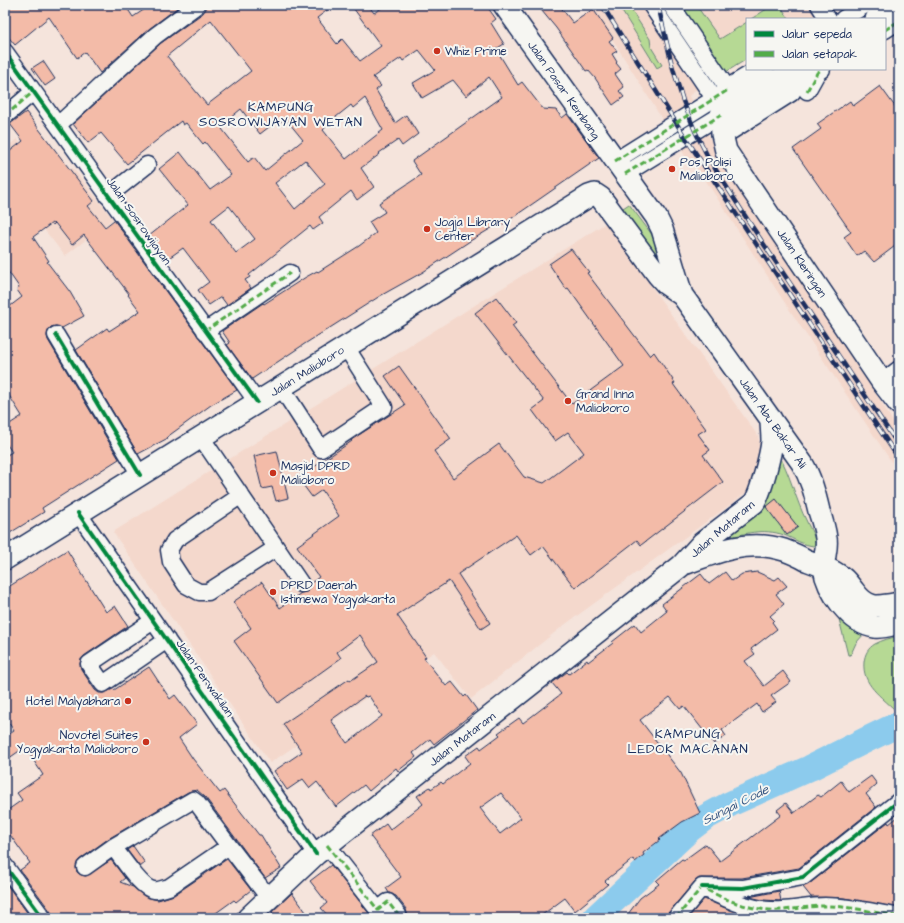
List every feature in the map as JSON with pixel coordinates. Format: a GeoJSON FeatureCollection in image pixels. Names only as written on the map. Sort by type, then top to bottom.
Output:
{"type":"FeatureCollection","features":[{"type":"Feature","properties":{"kind":"main road","name":"Jalan Pasar Kembang"},"geometry":{"type":"LineString","coordinates":[[504,5],[620,167]]}},
{"type":"Feature","properties":{"kind":"main road"},"geometry":{"type":"LineString","coordinates":[[724,108],[762,70]]}},
{"type":"Feature","properties":{"kind":"main road"},"geometry":{"type":"LineString","coordinates":[[724,108],[793,70]]}},
{"type":"Feature","properties":{"kind":"main road"},"geometry":{"type":"LineString","coordinates":[[724,108],[786,94],[793,87],[802,70]]}},
{"type":"Feature","properties":{"kind":"main road","name":"Jalan Kleringan"},"geometry":{"type":"LineString","coordinates":[[724,108],[726,151],[730,158],[882,382],[899,404]]}},
{"type":"Feature","properties":{"kind":"main road","name":"Jalan Abu Bakar Ali"},"geometry":{"type":"LineString","coordinates":[[620,167],[660,223],[682,295],[802,463],[810,477],[826,536],[824,567],[833,592],[842,605],[862,623],[874,627],[899,623]]}},
{"type":"Feature","properties":{"kind":"main road","name":"Jalan Abu Bakar Ali"},"geometry":{"type":"LineString","coordinates":[[590,196],[595,194],[601,198],[658,275],[666,284],[682,295]]}},
{"type":"Feature","properties":{"kind":"main road","name":"Jalan Malioboro"},"geometry":{"type":"LineString","coordinates":[[5,559],[590,196]]}},
{"type":"Feature","properties":{"kind":"main road","name":"Jalan Mataram"},"geometry":{"type":"LineString","coordinates":[[248,918],[321,849],[681,566],[702,543],[752,506],[758,498],[772,442],[771,419]]}},
{"type":"Feature","properties":{"kind":"main road","name":"Jalan Mataram"},"geometry":{"type":"LineString","coordinates":[[681,566],[720,550],[746,546],[759,546],[783,550],[824,567]]}},
{"type":"Feature","properties":{"kind":"main road"},"geometry":{"type":"LineString","coordinates":[[824,567],[843,578],[858,596],[870,605],[876,607],[899,603]]}},
{"type":"Feature","properties":{"kind":"street"},"geometry":{"type":"LineString","coordinates":[[58,125],[155,36],[197,5]]}},
{"type":"Feature","properties":{"kind":"street"},"geometry":{"type":"LineString","coordinates":[[651,5],[724,108]]}},
{"type":"Feature","properties":{"kind":"street"},"geometry":{"type":"LineString","coordinates":[[671,5],[724,108]]}},
{"type":"Feature","properties":{"kind":"street"},"geometry":{"type":"LineString","coordinates":[[819,5],[827,18]]}},
{"type":"Feature","properties":{"kind":"street"},"geometry":{"type":"LineString","coordinates":[[845,18],[866,5]]}},
{"type":"Feature","properties":{"kind":"street","name":"Jalan Sosrowijayan"},"geometry":{"type":"LineString","coordinates":[[5,52],[257,402]]}},
{"type":"Feature","properties":{"kind":"street"},"geometry":{"type":"LineString","coordinates":[[807,91],[816,75],[821,70]]}},
{"type":"Feature","properties":{"kind":"street"},"geometry":{"type":"LineString","coordinates":[[5,116],[33,92]]}},
{"type":"Feature","properties":{"kind":"street"},"geometry":{"type":"LineString","coordinates":[[620,167],[724,108]]}},
{"type":"Feature","properties":{"kind":"street"},"geometry":{"type":"LineString","coordinates":[[108,196],[147,165]]}},
{"type":"Feature","properties":{"kind":"street"},"geometry":{"type":"LineString","coordinates":[[205,331],[290,273]]}},
{"type":"Feature","properties":{"kind":"street"},"geometry":{"type":"LineString","coordinates":[[56,334],[140,475]]}},
{"type":"Feature","properties":{"kind":"street"},"geometry":{"type":"LineString","coordinates":[[281,387],[321,449],[384,407],[346,347]]}},
{"type":"Feature","properties":{"kind":"street"},"geometry":{"type":"LineString","coordinates":[[882,382],[899,369]]}},
{"type":"Feature","properties":{"kind":"street"},"geometry":{"type":"LineString","coordinates":[[201,437],[301,584]]}},
{"type":"Feature","properties":{"kind":"street"},"geometry":{"type":"LineString","coordinates":[[240,496],[175,540],[169,550],[171,562],[186,586],[199,592],[208,592],[276,548]]}},
{"type":"Feature","properties":{"kind":"street","name":"Jalan Perwakilan"},"geometry":{"type":"LineString","coordinates":[[78,513],[153,621],[321,849],[378,910],[388,902],[399,918]]}},
{"type":"Feature","properties":{"kind":"street"},"geometry":{"type":"LineString","coordinates":[[153,621],[89,664],[99,679],[103,684],[167,640]]}},
{"type":"Feature","properties":{"kind":"street"},"geometry":{"type":"LineString","coordinates":[[86,867],[114,847],[193,800],[197,803],[269,898]]}},
{"type":"Feature","properties":{"kind":"street"},"geometry":{"type":"LineString","coordinates":[[702,887],[743,888],[803,877],[899,801]]}},
{"type":"Feature","properties":{"kind":"street"},"geometry":{"type":"LineString","coordinates":[[114,847],[144,886],[153,890],[161,890],[229,846]]}},
{"type":"Feature","properties":{"kind":"street"},"geometry":{"type":"LineString","coordinates":[[5,866],[43,918]]}},
{"type":"Feature","properties":{"kind":"street"},"geometry":{"type":"LineString","coordinates":[[676,918],[702,887]]}},
{"type":"Feature","properties":{"kind":"street"},"geometry":{"type":"LineString","coordinates":[[702,887],[721,897],[755,909],[782,910],[826,906],[854,908],[895,916],[894,918]]}},
{"type":"Feature","properties":{"kind":"shaded area"},"geometry":{"type":"Polygon","coordinates":[[[591,5],[808,5],[816,17],[814,18],[746,18],[746,60],[694,91],[689,96],[723,165],[871,385],[899,432],[899,473],[783,300],[697,167],[692,167],[591,5]]]}},
{"type":"Feature","properties":{"kind":"shaded area"},"geometry":{"type":"Polygon","coordinates":[[[17,139],[53,184],[73,168],[113,219],[65,256],[5,180],[11,171],[53,225],[70,211],[19,144],[5,155],[5,148],[17,139]],[[88,206],[59,229],[72,245],[101,223],[88,206]]]}},
{"type":"Feature","properties":{"kind":"shaded area"},"geometry":{"type":"Polygon","coordinates":[[[606,223],[758,436],[760,444],[750,490],[563,626],[471,699],[434,652],[270,763],[113,532],[606,223]]]}},
{"type":"Feature","properties":{"kind":"green space"},"geometry":{"type":"Polygon","coordinates":[[[618,5],[628,5],[650,39],[651,47],[662,65],[657,68],[618,5]]]}},
{"type":"Feature","properties":{"kind":"green space"},"geometry":{"type":"Polygon","coordinates":[[[679,5],[696,5],[720,39],[746,23],[746,60],[726,72],[679,5]]]}},
{"type":"Feature","properties":{"kind":"green space"},"geometry":{"type":"Polygon","coordinates":[[[773,5],[780,5],[788,18],[753,18],[773,5]]]}},
{"type":"Feature","properties":{"kind":"green space"},"geometry":{"type":"Polygon","coordinates":[[[629,204],[659,244],[666,270],[620,210],[629,204]]]}},
{"type":"Feature","properties":{"kind":"green space"},"geometry":{"type":"Polygon","coordinates":[[[777,452],[782,460],[803,513],[814,536],[815,545],[806,544],[784,535],[769,532],[746,533],[723,540],[764,507],[767,501],[777,452]]]}},
{"type":"Feature","properties":{"kind":"green space"},"geometry":{"type":"Polygon","coordinates":[[[837,611],[851,628],[864,634],[856,643],[850,655],[848,655],[837,611]]]}},
{"type":"Feature","properties":{"kind":"green space"},"geometry":{"type":"Polygon","coordinates":[[[899,636],[899,707],[895,710],[869,684],[864,670],[864,662],[865,656],[870,647],[884,640],[899,636]]]}},
{"type":"Feature","properties":{"kind":"building"},"geometry":{"type":"Polygon","coordinates":[[[5,5],[125,5],[133,17],[151,5],[181,5],[149,29],[100,73],[85,52],[77,58],[49,17],[15,45],[5,33],[5,5]]]}},
{"type":"Feature","properties":{"kind":"building"},"geometry":{"type":"Polygon","coordinates":[[[206,5],[334,5],[317,18],[337,44],[342,39],[360,61],[381,46],[351,5],[368,5],[374,13],[386,5],[486,5],[496,19],[491,23],[504,44],[496,49],[518,85],[522,82],[543,109],[556,110],[562,118],[567,114],[599,158],[502,225],[500,223],[423,272],[380,296],[252,379],[227,345],[230,343],[222,331],[263,303],[264,304],[306,277],[317,271],[318,272],[359,246],[376,233],[369,222],[385,212],[379,203],[421,175],[412,161],[502,97],[489,77],[466,96],[453,80],[422,98],[413,83],[435,70],[419,50],[403,61],[401,58],[373,77],[381,86],[376,90],[395,123],[406,115],[418,134],[402,146],[398,140],[361,168],[374,187],[357,200],[351,191],[319,217],[323,223],[313,230],[310,226],[249,275],[250,277],[245,280],[251,288],[227,305],[221,297],[209,305],[198,290],[209,282],[183,248],[166,260],[149,236],[188,205],[159,169],[180,152],[210,190],[231,175],[205,142],[203,144],[186,123],[183,125],[181,121],[127,164],[101,133],[88,143],[73,124],[161,43],[203,13],[206,9],[206,5]],[[211,20],[167,56],[207,105],[251,71],[211,20]],[[365,98],[353,108],[351,105],[326,125],[327,126],[323,130],[346,159],[383,130],[365,98]],[[241,109],[223,124],[225,126],[222,129],[248,162],[254,157],[265,171],[303,140],[285,118],[280,122],[278,120],[260,134],[241,109]],[[305,160],[275,183],[295,209],[325,184],[305,160]],[[229,206],[211,220],[236,253],[255,239],[229,206]]]}},
{"type":"Feature","properties":{"kind":"building"},"geometry":{"type":"Polygon","coordinates":[[[537,5],[559,5],[573,23],[593,9],[613,38],[609,41],[617,51],[612,54],[617,62],[616,63],[621,69],[615,74],[624,87],[619,91],[624,97],[613,105],[595,78],[588,70],[586,71],[556,28],[537,5]]]}},
{"type":"Feature","properties":{"kind":"building"},"geometry":{"type":"Polygon","coordinates":[[[43,61],[55,79],[45,86],[32,68],[43,61]]]}},
{"type":"Feature","properties":{"kind":"building"},"geometry":{"type":"Polygon","coordinates":[[[880,86],[899,112],[899,243],[874,262],[864,251],[857,256],[844,237],[851,232],[793,149],[821,129],[817,124],[850,101],[853,106],[880,86]]]}},
{"type":"Feature","properties":{"kind":"building"},"geometry":{"type":"Polygon","coordinates":[[[26,112],[94,201],[88,206],[105,227],[114,220],[237,390],[211,405],[167,437],[168,438],[138,454],[76,350],[107,328],[109,331],[140,311],[128,295],[129,294],[84,235],[72,245],[55,223],[53,225],[52,223],[33,237],[49,261],[47,262],[70,292],[84,316],[62,328],[56,326],[51,327],[48,331],[48,340],[119,459],[42,508],[44,512],[5,536],[5,456],[12,452],[5,442],[5,427],[22,416],[5,389],[5,310],[22,297],[17,290],[19,287],[5,267],[5,155],[23,141],[10,124],[26,112]]]}},
{"type":"Feature","properties":{"kind":"building"},"geometry":{"type":"Polygon","coordinates":[[[571,249],[589,272],[587,273],[650,356],[654,352],[675,383],[673,384],[706,429],[698,434],[710,450],[703,455],[723,482],[641,545],[637,540],[575,588],[543,546],[531,555],[516,535],[458,574],[490,623],[481,629],[449,581],[397,615],[426,657],[424,658],[446,686],[452,682],[464,697],[466,695],[477,710],[434,744],[430,739],[413,753],[416,757],[398,771],[396,768],[369,791],[364,785],[336,807],[317,782],[310,788],[303,779],[287,790],[274,771],[302,752],[283,724],[349,679],[350,681],[378,662],[360,635],[337,652],[341,658],[278,703],[234,641],[251,628],[233,602],[262,582],[280,608],[301,593],[307,592],[310,588],[310,584],[319,577],[297,546],[339,516],[322,490],[312,497],[298,478],[352,441],[351,440],[405,405],[385,376],[399,366],[451,439],[434,451],[453,478],[499,444],[524,477],[544,483],[584,453],[568,432],[555,441],[532,410],[544,401],[475,313],[496,297],[516,323],[512,326],[572,404],[624,366],[549,264],[571,249]],[[365,696],[331,720],[347,743],[382,716],[369,696],[365,696]]]}},
{"type":"Feature","properties":{"kind":"building","name":"Masjid DPRD Malioboro"},"geometry":{"type":"Polygon","coordinates":[[[277,451],[288,498],[276,501],[272,487],[262,489],[254,456],[277,451]]]}},
{"type":"Feature","properties":{"kind":"building"},"geometry":{"type":"Polygon","coordinates":[[[776,499],[798,527],[787,535],[766,507],[776,499]]]}},
{"type":"Feature","properties":{"kind":"building"},"geometry":{"type":"Polygon","coordinates":[[[67,550],[106,612],[115,606],[128,626],[84,656],[81,660],[81,669],[95,690],[99,693],[103,693],[113,689],[114,690],[149,667],[170,699],[175,695],[197,724],[179,738],[193,759],[220,793],[224,790],[259,835],[261,835],[281,868],[265,878],[205,797],[197,790],[188,792],[108,839],[79,860],[76,868],[77,872],[86,876],[111,860],[125,878],[120,882],[133,887],[146,897],[158,900],[174,895],[227,859],[251,890],[236,902],[234,900],[209,918],[52,918],[51,912],[20,870],[30,863],[10,835],[5,838],[5,812],[22,800],[17,793],[43,775],[25,747],[5,761],[5,737],[14,731],[5,717],[5,589],[67,550]]]}},
{"type":"Feature","properties":{"kind":"building"},"geometry":{"type":"Polygon","coordinates":[[[725,572],[732,581],[742,574],[757,572],[775,580],[779,577],[787,586],[776,594],[784,604],[770,616],[774,620],[772,622],[777,629],[751,649],[755,654],[745,661],[764,686],[783,671],[791,682],[771,696],[776,702],[762,712],[757,704],[722,730],[726,736],[714,744],[684,706],[680,709],[670,697],[640,720],[681,773],[700,813],[682,822],[659,839],[660,840],[643,853],[644,855],[635,862],[633,859],[605,881],[608,884],[575,911],[565,898],[538,918],[408,918],[406,909],[396,896],[389,893],[386,888],[401,877],[370,836],[386,824],[390,830],[423,804],[417,796],[430,787],[431,789],[441,782],[443,784],[470,763],[465,756],[479,746],[481,749],[500,735],[498,733],[519,718],[523,723],[561,694],[552,683],[567,672],[569,674],[587,660],[588,662],[635,624],[641,632],[667,611],[662,604],[701,574],[709,584],[725,572]],[[501,793],[480,808],[500,834],[521,818],[501,793]]]}},
{"type":"Feature","properties":{"kind":"building"},"geometry":{"type":"Polygon","coordinates":[[[871,776],[877,784],[866,794],[876,807],[799,868],[742,878],[699,878],[669,912],[667,918],[625,918],[640,898],[659,884],[656,881],[682,859],[684,860],[706,844],[720,861],[781,815],[777,810],[786,803],[794,813],[818,795],[821,797],[841,781],[849,792],[871,776]]]}},
{"type":"Feature","properties":{"kind":"building"},"geometry":{"type":"Polygon","coordinates":[[[899,816],[899,908],[844,898],[811,897],[803,887],[809,884],[888,822],[889,824],[899,816]]]}},
{"type":"Feature","properties":{"kind":"building"},"geometry":{"type":"Polygon","coordinates":[[[133,846],[145,863],[140,867],[127,850],[133,846]]]}},
{"type":"Feature","properties":{"kind":"building"},"geometry":{"type":"Polygon","coordinates":[[[331,865],[373,918],[330,918],[321,908],[327,903],[310,881],[331,865]]]}},
{"type":"Feature","properties":{"kind":"building"},"geometry":{"type":"Polygon","coordinates":[[[5,882],[31,918],[5,918],[5,882]]]}},
{"type":"Feature","properties":{"kind":"building"},"geometry":{"type":"Polygon","coordinates":[[[779,891],[781,901],[763,900],[749,897],[779,891]]]}},
{"type":"Feature","properties":{"kind":"building"},"geometry":{"type":"Polygon","coordinates":[[[292,893],[306,912],[297,918],[277,918],[272,912],[292,893]]]}},
{"type":"Feature","properties":{"kind":"building"},"geometry":{"type":"Polygon","coordinates":[[[704,899],[730,910],[757,918],[688,918],[704,899]]]}},
{"type":"Feature","properties":{"kind":"building"},"geometry":{"type":"Polygon","coordinates":[[[842,916],[853,918],[808,917],[842,916]]]}},
{"type":"Feature","properties":{"kind":"waterway","name":"Sungai Code"},"geometry":{"type":"LineString","coordinates":[[595,918],[689,830],[706,817],[730,804],[810,768],[899,724]]}},
{"type":"Feature","properties":{"kind":"railway"},"geometry":{"type":"LineString","coordinates":[[602,5],[685,137],[899,459]]}},
{"type":"Feature","properties":{"kind":"railway"},"geometry":{"type":"LineString","coordinates":[[658,5],[672,65],[683,101],[695,131],[709,159],[749,222],[899,446]]}},
{"type":"Feature","properties":{"kind":"marked path"},"geometry":{"type":"LineString","coordinates":[[886,29],[899,21]]}},
{"type":"Feature","properties":{"kind":"marked path"},"geometry":{"type":"LineString","coordinates":[[807,91],[817,73],[821,70]]}},
{"type":"Feature","properties":{"kind":"marked path"},"geometry":{"type":"LineString","coordinates":[[615,161],[728,90]]}},
{"type":"Feature","properties":{"kind":"marked path"},"geometry":{"type":"LineString","coordinates":[[5,116],[33,92]]}},
{"type":"Feature","properties":{"kind":"marked path"},"geometry":{"type":"LineString","coordinates":[[625,174],[721,115]]}},
{"type":"Feature","properties":{"kind":"marked path"},"geometry":{"type":"LineString","coordinates":[[205,331],[290,273]]}},
{"type":"Feature","properties":{"kind":"marked path"},"geometry":{"type":"LineString","coordinates":[[327,845],[378,910],[388,902],[399,918]]}},
{"type":"Feature","properties":{"kind":"marked path"},"geometry":{"type":"LineString","coordinates":[[676,918],[702,887]]}},
{"type":"Feature","properties":{"kind":"marked path"},"geometry":{"type":"LineString","coordinates":[[707,890],[734,902],[753,908],[783,910],[814,906],[834,906],[895,916],[894,918]]}},
{"type":"Feature","properties":{"kind":"cycle path"},"geometry":{"type":"LineString","coordinates":[[5,52],[257,402]]}},
{"type":"Feature","properties":{"kind":"cycle path"},"geometry":{"type":"LineString","coordinates":[[56,335],[140,475]]}},
{"type":"Feature","properties":{"kind":"cycle path"},"geometry":{"type":"LineString","coordinates":[[78,513],[316,854]]}},
{"type":"Feature","properties":{"kind":"cycle path"},"geometry":{"type":"LineString","coordinates":[[702,887],[743,888],[803,877],[899,801]]}},
{"type":"Feature","properties":{"kind":"cycle path"},"geometry":{"type":"LineString","coordinates":[[5,866],[43,918]]}},
{"type":"Feature","properties":{"kind":"place","name":"Whiz Prime"},"geometry":{"type":"Point","coordinates":[437,51]}},
{"type":"Feature","properties":{"kind":"place","name":"Pos Polisi Malioboro"},"geometry":{"type":"Point","coordinates":[672,169]}},
{"type":"Feature","properties":{"kind":"place","name":"Jogja Library Center"},"geometry":{"type":"Point","coordinates":[427,229]}},
{"type":"Feature","properties":{"kind":"place","name":"Grand Inna Malioboro"},"geometry":{"type":"Point","coordinates":[568,401]}},
{"type":"Feature","properties":{"kind":"place","name":"Masjid DPRD Malioboro"},"geometry":{"type":"Point","coordinates":[273,473]}},
{"type":"Feature","properties":{"kind":"place","name":"DPRD Daerah Istimewa Yogyakarta"},"geometry":{"type":"Point","coordinates":[273,592]}},
{"type":"Feature","properties":{"kind":"place","name":"Hotel Malyabhara"},"geometry":{"type":"Point","coordinates":[128,701]}},
{"type":"Feature","properties":{"kind":"place","name":"Novotel Suites Yogyakarta Malioboro"},"geometry":{"type":"Point","coordinates":[146,742]}},
{"type":"Feature","properties":{"kind":"district","name":"KAMPUNG SOSROWIJAYAN WETAN"},"geometry":{"type":"Point","coordinates":[281,114]}},
{"type":"Feature","properties":{"kind":"district","name":"KAMPUNG LEDOK MACANAN"},"geometry":{"type":"Point","coordinates":[688,740]}}]}
